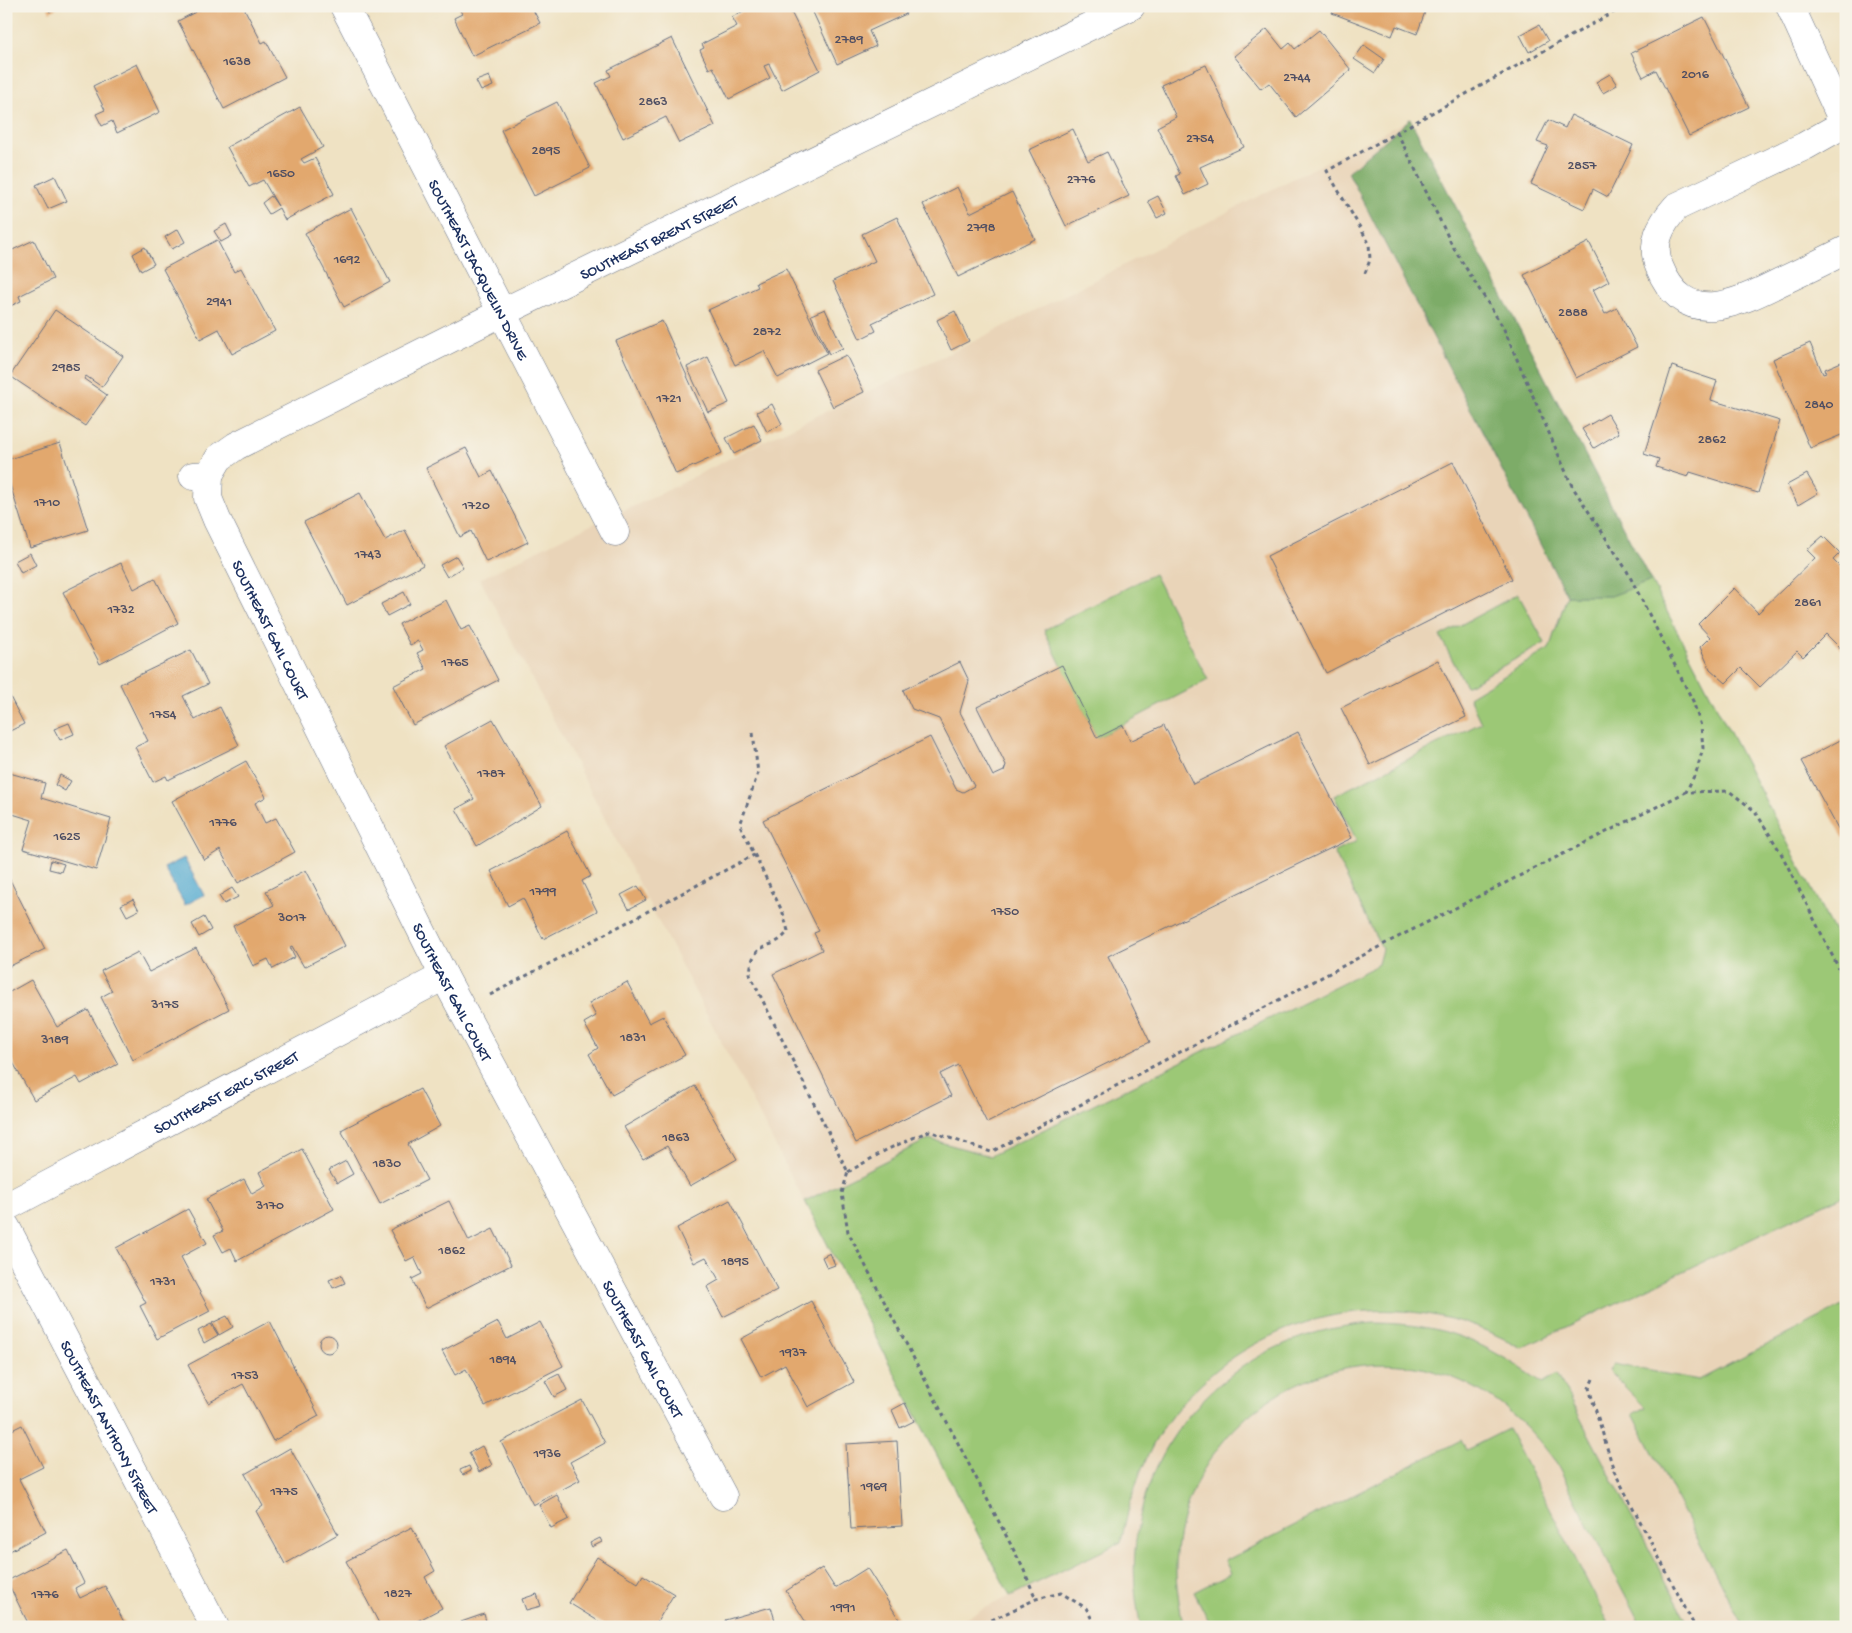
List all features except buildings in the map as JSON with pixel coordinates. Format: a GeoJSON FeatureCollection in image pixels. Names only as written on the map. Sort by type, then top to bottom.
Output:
{"type":"FeatureCollection","features":[{"type":"Feature","properties":{"kind":"street","name":"SOUTHEAST JACQUELIN DRIVE"},"geometry":{"type":"LineString","coordinates":[[344,6],[615,532]]}},
{"type":"Feature","properties":{"kind":"street","name":"SOUTHEAST BRENT STREET"},"geometry":{"type":"LineString","coordinates":[[201,476],[219,458],[236,446],[501,312],[1131,6]]}},
{"type":"Feature","properties":{"kind":"street"},"geometry":{"type":"LineString","coordinates":[[1790,6],[1845,126],[1676,208],[1663,221],[1656,240],[1657,261],[1665,281],[1676,294],[1694,305],[1716,308],[1742,301],[1846,250]]}},
{"type":"Feature","properties":{"kind":"street","name":"SOUTHEAST GAIL COURT"},"geometry":{"type":"LineString","coordinates":[[201,476],[217,520],[444,976],[724,1496]]}},
{"type":"Feature","properties":{"kind":"street","name":"SOUTHEAST ERIC STREET"},"geometry":{"type":"LineString","coordinates":[[6,1208],[444,976]]}},
{"type":"Feature","properties":{"kind":"street","name":"SOUTHEAST ANTHONY STREET"},"geometry":{"type":"LineString","coordinates":[[6,1227],[215,1627]]}},
{"type":"Feature","properties":{"kind":"path"},"geometry":{"type":"LineString","coordinates":[[1365,272],[1370,260],[1369,243],[1328,171],[1625,6]]}},
{"type":"Feature","properties":{"kind":"path"},"geometry":{"type":"LineString","coordinates":[[1397,132],[1454,248],[1503,327],[1572,486],[1626,569],[1693,701],[1701,726],[1703,748],[1697,770],[1686,792]]}},
{"type":"Feature","properties":{"kind":"path"},"geometry":{"type":"LineString","coordinates":[[753,733],[758,773],[740,825],[783,913],[788,932],[784,937],[759,949],[751,962],[750,975],[848,1172],[842,1193],[848,1232],[1022,1568],[1036,1599]]}},
{"type":"Feature","properties":{"kind":"path"},"geometry":{"type":"LineString","coordinates":[[848,1172],[888,1149],[929,1131],[991,1152],[1392,940],[1686,792],[1729,791],[1755,810],[1781,853],[1846,983]]}},
{"type":"Feature","properties":{"kind":"path"},"geometry":{"type":"LineString","coordinates":[[463,1009],[754,855]]}},
{"type":"Feature","properties":{"kind":"path"},"geometry":{"type":"LineString","coordinates":[[1592,1379],[1589,1388],[1614,1470],[1696,1627]]}},
{"type":"Feature","properties":{"kind":"path"},"geometry":{"type":"LineString","coordinates":[[977,1627],[1036,1599],[1061,1593],[1086,1608],[1096,1627]]}},
{"type":"Feature","properties":{"kind":"shaded area"},"geometry":{"type":"Polygon","coordinates":[[[1410,119],[1846,955],[1846,1627],[946,1627],[1010,1596],[480,579],[562,538],[654,497],[766,440],[977,340],[1410,119]]]}},
{"type":"Feature","properties":{"kind":"green space"},"geometry":{"type":"Polygon","coordinates":[[[1410,119],[1651,581],[1611,596],[1567,596],[1348,172],[1410,119]]]}},
{"type":"Feature","properties":{"kind":"green space"},"geometry":{"type":"Polygon","coordinates":[[[1154,574],[1208,680],[1097,738],[1044,630],[1154,574]]]}},
{"type":"Feature","properties":{"kind":"green space"},"geometry":{"type":"Polygon","coordinates":[[[1651,581],[1846,955],[1846,1194],[1522,1348],[1488,1332],[1452,1319],[1426,1314],[1386,1311],[1346,1313],[1307,1322],[1269,1337],[1234,1357],[1203,1382],[1176,1411],[1153,1445],[1142,1468],[1121,1542],[1010,1596],[805,1201],[929,1139],[990,1156],[1378,964],[1382,949],[1334,852],[1357,841],[1334,796],[1481,723],[1469,697],[1549,649],[1567,596],[1611,596],[1651,581]]]}},
{"type":"Feature","properties":{"kind":"green space"},"geometry":{"type":"Polygon","coordinates":[[[1518,594],[1545,643],[1466,686],[1440,636],[1518,594]]]}},
{"type":"Feature","properties":{"kind":"green space"},"geometry":{"type":"Polygon","coordinates":[[[1846,1304],[1846,1627],[1743,1627],[1633,1414],[1645,1407],[1609,1371],[1613,1364],[1699,1380],[1846,1304]]]}},
{"type":"Feature","properties":{"kind":"green space"},"geometry":{"type":"Polygon","coordinates":[[[1374,1323],[1423,1327],[1464,1338],[1502,1356],[1543,1383],[1557,1374],[1690,1627],[1642,1627],[1555,1461],[1538,1439],[1509,1411],[1475,1388],[1423,1369],[1371,1365],[1320,1375],[1274,1397],[1234,1430],[1203,1471],[1183,1520],[1176,1575],[1184,1627],[1141,1627],[1134,1570],[1140,1515],[1158,1465],[1185,1420],[1222,1382],[1266,1352],[1317,1332],[1374,1323]]]}},
{"type":"Feature","properties":{"kind":"green space"},"geometry":{"type":"Polygon","coordinates":[[[1508,1429],[1611,1627],[1212,1627],[1194,1592],[1231,1573],[1225,1561],[1461,1440],[1466,1450],[1508,1429]]]}},
{"type":"Feature","properties":{"kind":"water"},"geometry":{"type":"Polygon","coordinates":[[[184,858],[204,895],[185,905],[164,868],[184,858]]]}}]}
